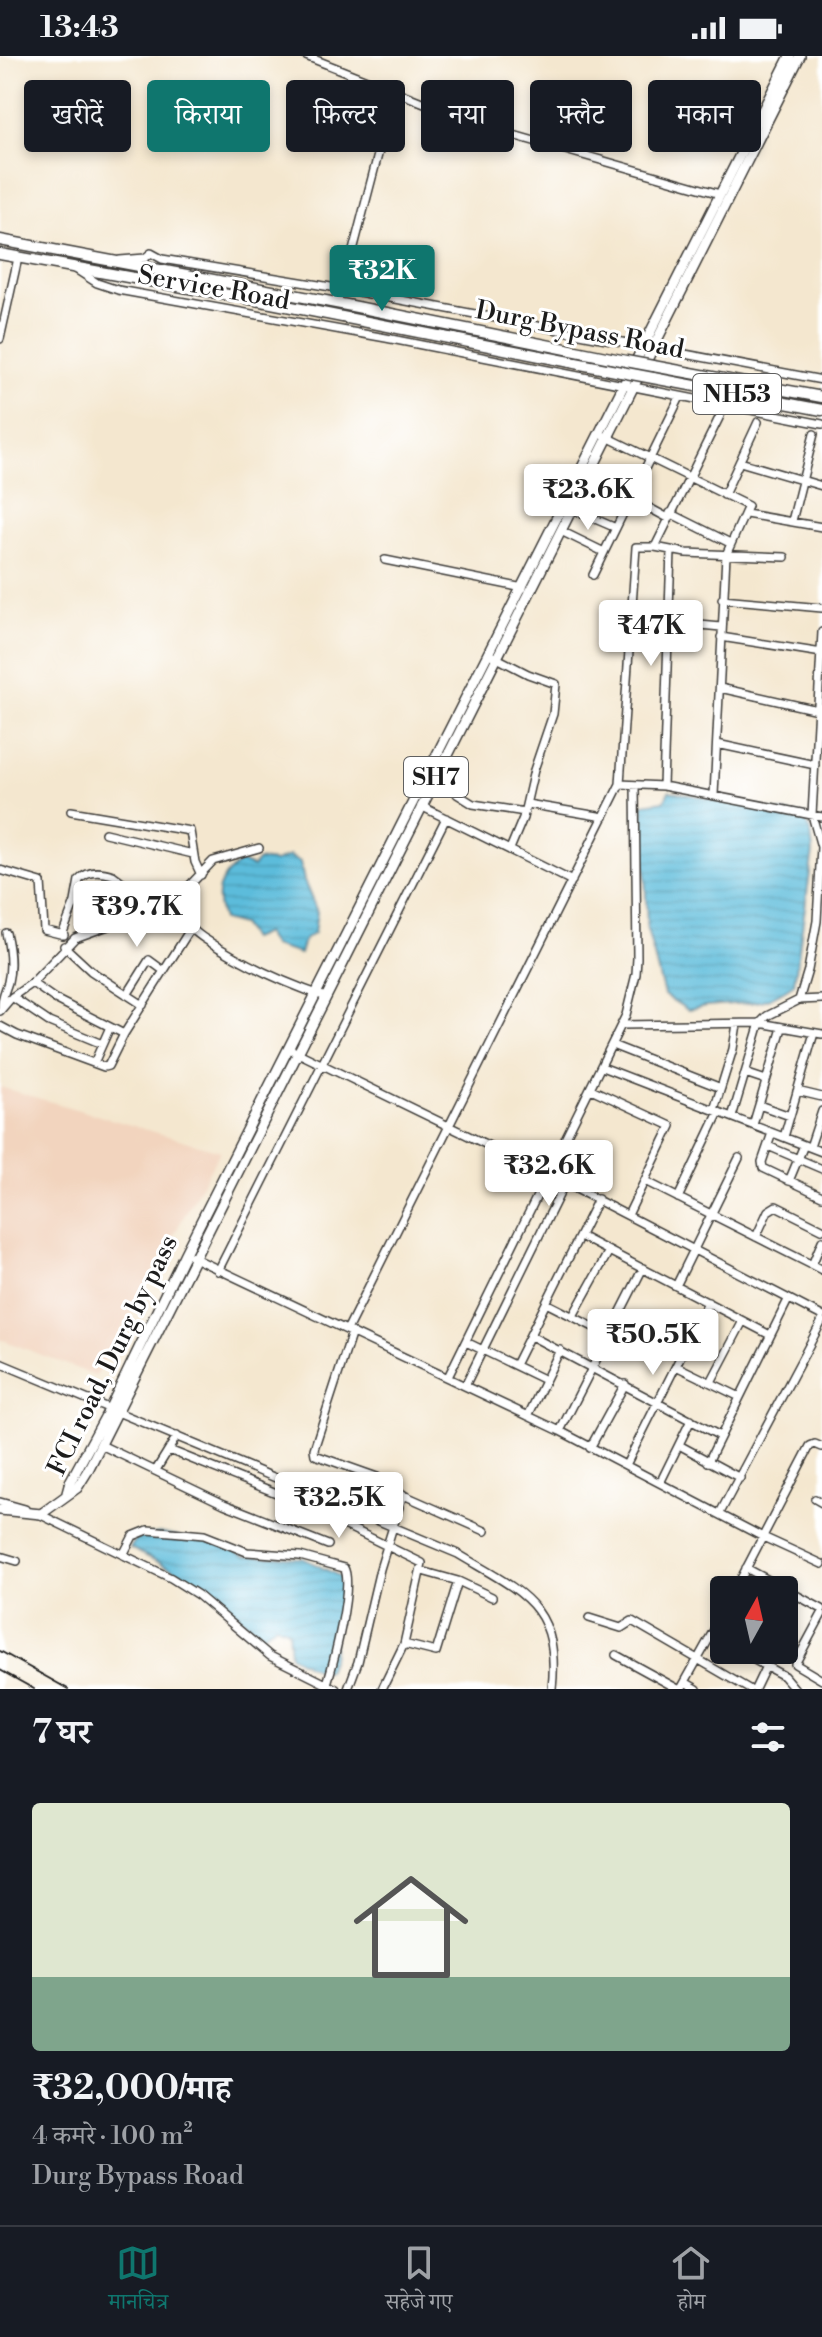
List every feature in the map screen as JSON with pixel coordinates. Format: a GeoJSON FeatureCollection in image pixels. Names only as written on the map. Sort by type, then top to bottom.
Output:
{"type":"FeatureCollection","features":[{"type":"Feature","properties":{"kind":"highway","name":"Durg Bypass Road"},"geometry":{"type":"LineString","coordinates":[[0,240],[822,397]]}},
{"type":"Feature","properties":{"kind":"highway","name":"Durg Bypass Road"},"geometry":{"type":"LineString","coordinates":[[0,254],[256,300],[822,410]]}},
{"type":"Feature","properties":{"kind":"main road","name":"FCI road, Durg by pass"},"geometry":{"type":"LineString","coordinates":[[708,226],[720,194],[790,56]]}},
{"type":"Feature","properties":{"kind":"main road","name":"FCI road, Durg by pass"},"geometry":{"type":"LineString","coordinates":[[67,1493],[70,1482],[114,1410],[322,995],[421,806],[523,588],[604,436],[708,226],[800,56]]}},
{"type":"Feature","properties":{"kind":"main road","name":"FCI road, Durg by pass"},"geometry":{"type":"LineString","coordinates":[[322,995],[396,834],[561,531],[604,436]]}},
{"type":"Feature","properties":{"kind":"main road","name":"FCI road, Durg by pass"},"geometry":{"type":"LineString","coordinates":[[67,1493],[77,1488],[101,1445],[114,1410]]}},
{"type":"Feature","properties":{"kind":"main road","name":"SH7"},"geometry":{"type":"LineString","coordinates":[[41,1514],[67,1493]]}},
{"type":"Feature","properties":{"kind":"main road"},"geometry":{"type":"LineString","coordinates":[[0,1510],[41,1514]]}},
{"type":"Feature","properties":{"kind":"street"},"geometry":{"type":"LineString","coordinates":[[306,56],[368,80]]}},
{"type":"Feature","properties":{"kind":"street"},"geometry":{"type":"LineString","coordinates":[[405,96],[512,136],[720,194]]}},
{"type":"Feature","properties":{"kind":"street"},"geometry":{"type":"LineString","coordinates":[[343,289],[380,152]]}},
{"type":"Feature","properties":{"kind":"street"},"geometry":{"type":"LineString","coordinates":[[110,261],[145,258],[151,253],[162,259],[343,289],[822,380]]}},
{"type":"Feature","properties":{"kind":"street"},"geometry":{"type":"LineString","coordinates":[[0,337],[18,258]]}},
{"type":"Feature","properties":{"kind":"street","name":"Service Road"},"geometry":{"type":"LineString","coordinates":[[75,269],[97,283],[118,290],[386,338],[822,424]]}},
{"type":"Feature","properties":{"kind":"street"},"geometry":{"type":"LineString","coordinates":[[593,575],[680,397]]}},
{"type":"Feature","properties":{"kind":"street"},"geometry":{"type":"LineString","coordinates":[[655,547],[720,416]]}},
{"type":"Feature","properties":{"kind":"street"},"geometry":{"type":"LineString","coordinates":[[724,495],[758,422]]}},
{"type":"Feature","properties":{"kind":"street"},"geometry":{"type":"LineString","coordinates":[[792,521],[814,434]]}},
{"type":"Feature","properties":{"kind":"street"},"geometry":{"type":"LineString","coordinates":[[604,436],[748,506],[726,555],[714,795]]}},
{"type":"Feature","properties":{"kind":"street"},"geometry":{"type":"LineString","coordinates":[[740,462],[822,486]]}},
{"type":"Feature","properties":{"kind":"street"},"geometry":{"type":"LineString","coordinates":[[631,498],[730,543]]}},
{"type":"Feature","properties":{"kind":"street"},"geometry":{"type":"LineString","coordinates":[[572,509],[616,528]]}},
{"type":"Feature","properties":{"kind":"street"},"geometry":{"type":"LineString","coordinates":[[746,514],[822,527]]}},
{"type":"Feature","properties":{"kind":"street"},"geometry":{"type":"LineString","coordinates":[[561,531],[604,552]]}},
{"type":"Feature","properties":{"kind":"street"},"geometry":{"type":"LineString","coordinates":[[485,1531],[403,1494],[377,1477],[313,1453],[350,1331],[620,784],[633,555],[638,546],[671,551],[785,557]]}},
{"type":"Feature","properties":{"kind":"street"},"geometry":{"type":"LineString","coordinates":[[663,786],[671,551]]}},
{"type":"Feature","properties":{"kind":"street"},"geometry":{"type":"LineString","coordinates":[[385,560],[523,588]]}},
{"type":"Feature","properties":{"kind":"street"},"geometry":{"type":"LineString","coordinates":[[722,599],[822,608]]}},
{"type":"Feature","properties":{"kind":"street"},"geometry":{"type":"LineString","coordinates":[[668,622],[721,627]]}},
{"type":"Feature","properties":{"kind":"street"},"geometry":{"type":"LineString","coordinates":[[799,1000],[817,921],[821,847],[812,815],[822,632]]}},
{"type":"Feature","properties":{"kind":"street"},"geometry":{"type":"LineString","coordinates":[[721,637],[821,653]]}},
{"type":"Feature","properties":{"kind":"street"},"geometry":{"type":"LineString","coordinates":[[493,656],[556,684],[553,714],[534,770],[526,808],[510,849]]}},
{"type":"Feature","properties":{"kind":"street"},"geometry":{"type":"LineString","coordinates":[[720,688],[819,710]]}},
{"type":"Feature","properties":{"kind":"street"},"geometry":{"type":"LineString","coordinates":[[717,744],[815,765]]}},
{"type":"Feature","properties":{"kind":"street"},"geometry":{"type":"LineString","coordinates":[[620,784],[663,786],[822,817]]}},
{"type":"Feature","properties":{"kind":"street"},"geometry":{"type":"LineString","coordinates":[[448,1377],[622,1025],[636,974],[635,785]]}},
{"type":"Feature","properties":{"kind":"street"},"geometry":{"type":"LineString","coordinates":[[457,794],[473,804],[604,817]]}},
{"type":"Feature","properties":{"kind":"street"},"geometry":{"type":"LineString","coordinates":[[421,806],[572,881]]}},
{"type":"Feature","properties":{"kind":"street"},"geometry":{"type":"LineString","coordinates":[[71,811],[187,830],[192,833],[193,854],[201,875]]}},
{"type":"Feature","properties":{"kind":"street"},"geometry":{"type":"LineString","coordinates":[[218,1271],[446,818]]}},
{"type":"Feature","properties":{"kind":"street"},"geometry":{"type":"LineString","coordinates":[[105,833],[193,854]]}},
{"type":"Feature","properties":{"kind":"street"},"geometry":{"type":"LineString","coordinates":[[1,1010],[32,983],[73,939],[162,909],[219,857],[259,848]]}},
{"type":"Feature","properties":{"kind":"street"},"geometry":{"type":"LineString","coordinates":[[0,870],[41,882],[44,930],[73,939]]}},
{"type":"Feature","properties":{"kind":"street"},"geometry":{"type":"LineString","coordinates":[[62,935],[75,902],[79,880],[89,874],[105,873],[113,875],[245,962],[322,995]]}},
{"type":"Feature","properties":{"kind":"street"},"geometry":{"type":"LineString","coordinates":[[0,1026],[17,1035],[108,1066],[124,1034],[191,928]]}},
{"type":"Feature","properties":{"kind":"street"},"geometry":{"type":"LineString","coordinates":[[1,1010],[10,948],[6,933]]}},
{"type":"Feature","properties":{"kind":"street"},"geometry":{"type":"LineString","coordinates":[[64,946],[91,971],[143,1005]]}},
{"type":"Feature","properties":{"kind":"street"},"geometry":{"type":"LineString","coordinates":[[127,995],[149,960],[164,971]]}},
{"type":"Feature","properties":{"kind":"street"},"geometry":{"type":"LineString","coordinates":[[32,983],[55,999],[124,1034]]}},
{"type":"Feature","properties":{"kind":"street"},"geometry":{"type":"LineString","coordinates":[[7,985],[14,996],[49,1022],[102,1044]]}},
{"type":"Feature","properties":{"kind":"street"},"geometry":{"type":"LineString","coordinates":[[732,1117],[760,1023],[767,1016],[799,1000],[822,999]]}},
{"type":"Feature","properties":{"kind":"street"},"geometry":{"type":"LineString","coordinates":[[622,1025],[760,1023],[818,1034],[784,1137]]}},
{"type":"Feature","properties":{"kind":"street"},"geometry":{"type":"LineString","coordinates":[[678,1198],[716,1111],[737,1024]]}},
{"type":"Feature","properties":{"kind":"street"},"geometry":{"type":"LineString","coordinates":[[94,1063],[110,1027]]}},
{"type":"Feature","properties":{"kind":"street"},"geometry":{"type":"LineString","coordinates":[[753,1125],[782,1028]]}},
{"type":"Feature","properties":{"kind":"street"},"geometry":{"type":"LineString","coordinates":[[612,1045],[721,1088]]}},
{"type":"Feature","properties":{"kind":"street"},"geometry":{"type":"LineString","coordinates":[[294,1051],[598,1199],[822,1319],[720,1513]]}},
{"type":"Feature","properties":{"kind":"street"},"geometry":{"type":"LineString","coordinates":[[602,1067],[822,1152]]}},
{"type":"Feature","properties":{"kind":"street"},"geometry":{"type":"LineString","coordinates":[[745,1073],[766,1080]]}},
{"type":"Feature","properties":{"kind":"street"},"geometry":{"type":"LineString","coordinates":[[591,1089],[671,1126],[628,1215]]}},
{"type":"Feature","properties":{"kind":"street"},"geometry":{"type":"LineString","coordinates":[[797,1091],[822,1097]]}},
{"type":"Feature","properties":{"kind":"street"},"geometry":{"type":"LineString","coordinates":[[759,1105],[790,1116]]}},
{"type":"Feature","properties":{"kind":"street"},"geometry":{"type":"LineString","coordinates":[[789,1181],[821,1114]]}},
{"type":"Feature","properties":{"kind":"street"},"geometry":{"type":"LineString","coordinates":[[772,1133],[762,1162],[763,1168],[821,1193]]}},
{"type":"Feature","properties":{"kind":"street"},"geometry":{"type":"LineString","coordinates":[[768,1146],[822,1169]]}},
{"type":"Feature","properties":{"kind":"street"},"geometry":{"type":"LineString","coordinates":[[676,1286],[739,1158]]}},
{"type":"Feature","properties":{"kind":"street"},"geometry":{"type":"LineString","coordinates":[[645,1181],[822,1270]]}},
{"type":"Feature","properties":{"kind":"street"},"geometry":{"type":"LineString","coordinates":[[465,1386],[565,1183]]}},
{"type":"Feature","properties":{"kind":"street"},"geometry":{"type":"LineString","coordinates":[[515,1365],[598,1199]]}},
{"type":"Feature","properties":{"kind":"street"},"geometry":{"type":"LineString","coordinates":[[756,1237],[770,1208],[776,1206],[822,1229]]}},
{"type":"Feature","properties":{"kind":"street"},"geometry":{"type":"LineString","coordinates":[[580,1236],[770,1335]]}},
{"type":"Feature","properties":{"kind":"street"},"geometry":{"type":"LineString","coordinates":[[812,1265],[822,1241]]}},
{"type":"Feature","properties":{"kind":"street"},"geometry":{"type":"LineString","coordinates":[[573,1316],[609,1251]]}},
{"type":"Feature","properties":{"kind":"street"},"geometry":{"type":"LineString","coordinates":[[190,1255],[218,1271],[560,1431],[761,1536],[821,1562]]}},
{"type":"Feature","properties":{"kind":"street"},"geometry":{"type":"LineString","coordinates":[[560,1431],[643,1268]]}},
{"type":"Feature","properties":{"kind":"street"},"geometry":{"type":"LineString","coordinates":[[708,1462],[788,1300]]}},
{"type":"Feature","properties":{"kind":"street"},"geometry":{"type":"LineString","coordinates":[[626,1465],[708,1302]]}},
{"type":"Feature","properties":{"kind":"street"},"geometry":{"type":"LineString","coordinates":[[546,1303],[609,1335]]}},
{"type":"Feature","properties":{"kind":"street"},"geometry":{"type":"LineString","coordinates":[[711,1382],[743,1321]]}},
{"type":"Feature","properties":{"kind":"street"},"geometry":{"type":"LineString","coordinates":[[531,1336],[720,1436]]}},
{"type":"Feature","properties":{"kind":"street"},"geometry":{"type":"LineString","coordinates":[[466,1342],[545,1380]]}},
{"type":"Feature","properties":{"kind":"street"},"geometry":{"type":"LineString","coordinates":[[528,1416],[560,1350]]}},
{"type":"Feature","properties":{"kind":"street"},"geometry":{"type":"LineString","coordinates":[[0,1363],[458,1554],[532,1601],[538,1608],[551,1637],[552,1689]]}},
{"type":"Feature","properties":{"kind":"street"},"geometry":{"type":"LineString","coordinates":[[676,1366],[740,1397]]}},
{"type":"Feature","properties":{"kind":"street"},"geometry":{"type":"LineString","coordinates":[[590,1448],[625,1384]]}},
{"type":"Feature","properties":{"kind":"street"},"geometry":{"type":"LineString","coordinates":[[660,1483],[691,1420]]}},
{"type":"Feature","properties":{"kind":"street"},"geometry":{"type":"LineString","coordinates":[[156,1470],[177,1436]]}},
{"type":"Feature","properties":{"kind":"street"},"geometry":{"type":"LineString","coordinates":[[742,1576],[811,1444],[822,1447]]}},
{"type":"Feature","properties":{"kind":"street"},"geometry":{"type":"LineString","coordinates":[[101,1445],[224,1504],[328,1545]]}},
{"type":"Feature","properties":{"kind":"street"},"geometry":{"type":"LineString","coordinates":[[679,1445],[740,1478]]}},
{"type":"Feature","properties":{"kind":"street"},"geometry":{"type":"LineString","coordinates":[[169,1450],[289,1498],[420,1561],[422,1571],[404,1644],[382,1689]]}},
{"type":"Feature","properties":{"kind":"street"},"geometry":{"type":"LineString","coordinates":[[348,1689],[403,1494]]}},
{"type":"Feature","properties":{"kind":"street"},"geometry":{"type":"LineString","coordinates":[[0,1502],[41,1514],[75,1534],[171,1578],[198,1595],[270,1656],[336,1689]]}},
{"type":"Feature","properties":{"kind":"street"},"geometry":{"type":"LineString","coordinates":[[123,1555],[133,1536],[148,1530],[162,1530],[204,1535],[247,1552],[300,1556],[344,1568],[347,1578],[340,1628],[327,1684]]}},
{"type":"Feature","properties":{"kind":"street"},"geometry":{"type":"LineString","coordinates":[[0,1556],[17,1561]]}},
{"type":"Feature","properties":{"kind":"street"},"geometry":{"type":"LineString","coordinates":[[746,1568],[822,1611],[795,1664],[822,1680]]}},
{"type":"Feature","properties":{"kind":"street"},"geometry":{"type":"LineString","coordinates":[[422,1571],[458,1581],[492,1597]]}},
{"type":"Feature","properties":{"kind":"street"},"geometry":{"type":"LineString","coordinates":[[404,1644],[436,1652],[458,1581]]}},
{"type":"Feature","properties":{"kind":"street"},"geometry":{"type":"LineString","coordinates":[[589,1618],[621,1628],[632,1621],[752,1689],[766,1666]]}},
{"type":"Feature","properties":{"kind":"street"},"geometry":{"type":"LineString","coordinates":[[681,1687],[710,1639]]}},
{"type":"Feature","properties":{"kind":"street"},"geometry":{"type":"LineString","coordinates":[[616,1655],[681,1687],[697,1689]]}},
{"type":"Feature","properties":{"kind":"street"},"geometry":{"type":"LineString","coordinates":[[762,1664],[788,1679],[795,1689]]}},
{"type":"Feature","properties":{"kind":"shaded area"},"geometry":{"type":"Polygon","coordinates":[[[0,1087],[220,1151],[96,1376],[0,1339],[0,1087]]]}},
{"type":"Feature","properties":{"kind":"water"},"geometry":{"type":"Polygon","coordinates":[[[669,791],[804,816],[811,833],[813,852],[794,984],[782,992],[762,1001],[688,1010],[664,995],[647,929],[643,804],[664,801],[669,791]]]}},
{"type":"Feature","properties":{"kind":"water"},"geometry":{"type":"Polygon","coordinates":[[[289,856],[300,862],[317,912],[314,933],[304,940],[300,954],[272,946],[265,933],[251,939],[241,925],[222,920],[218,902],[222,880],[241,862],[253,867],[258,860],[275,862],[289,856]]]}},
{"type":"Feature","properties":{"kind":"water"},"geometry":{"type":"Polygon","coordinates":[[[159,1533],[228,1546],[245,1556],[303,1558],[343,1578],[332,1658],[327,1671],[318,1671],[290,1655],[288,1630],[276,1625],[262,1635],[193,1579],[130,1548],[137,1538],[159,1533]]]}},
{"type":"Feature","properties":{"kind":"railway"},"geometry":{"type":"LineString","coordinates":[[0,1651],[68,1689]]}},
{"type":"Feature","properties":{"kind":"railway"},"geometry":{"type":"LineString","coordinates":[[0,1670],[34,1689]]}}]}
